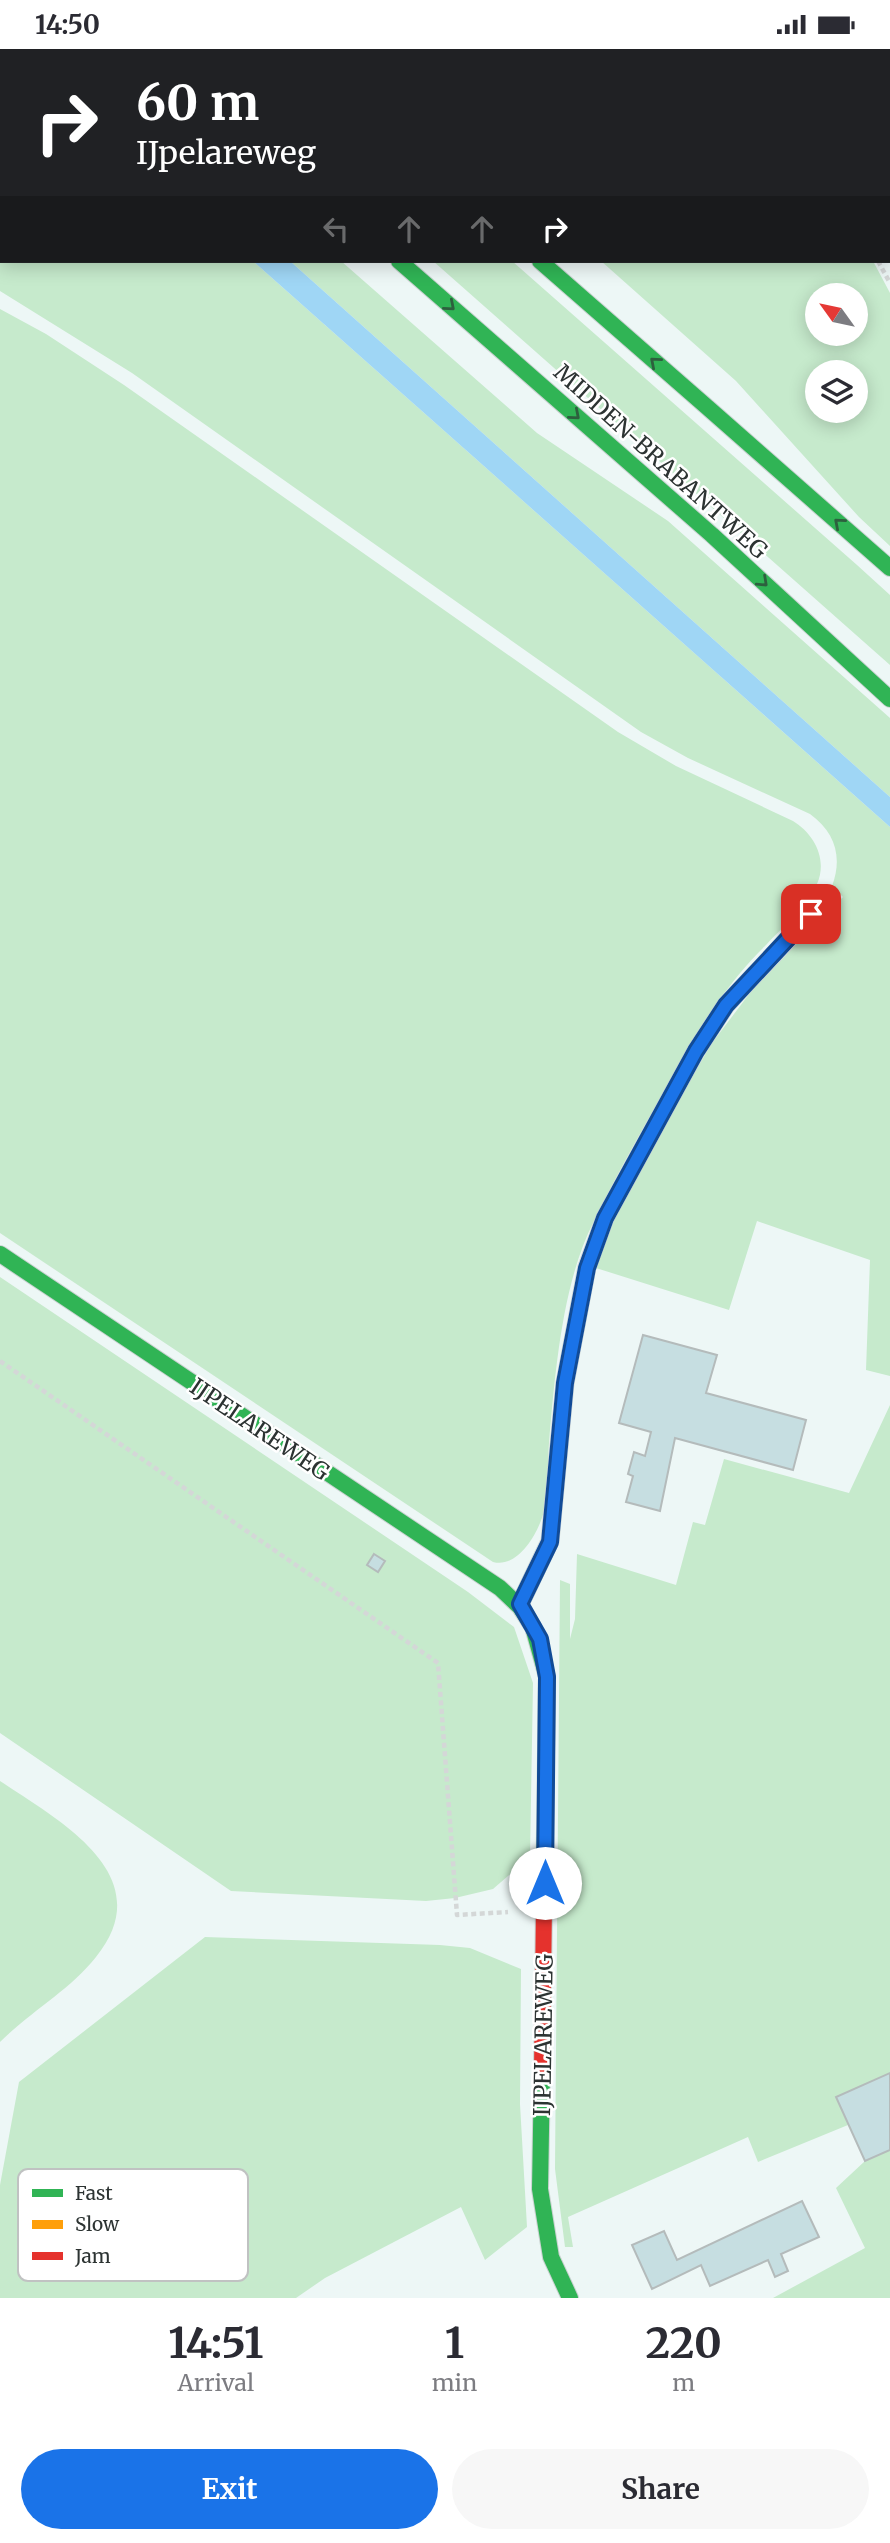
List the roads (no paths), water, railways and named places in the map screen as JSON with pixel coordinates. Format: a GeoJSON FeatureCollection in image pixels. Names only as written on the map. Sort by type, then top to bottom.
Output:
{"type":"FeatureCollection","features":[{"type":"Feature","properties":{"kind":"main road","name":"MIDDEN-BRABANTWEG"},"geometry":{"type":"LineString","coordinates":[[401,263],[712,535],[890,699]]}},
{"type":"Feature","properties":{"kind":"main road"},"geometry":{"type":"LineString","coordinates":[[542,263],[890,568]]}},
{"type":"Feature","properties":{"kind":"main road","name":"IJPELAREWEG"},"geometry":{"type":"LineString","coordinates":[[0,1254],[520,1604],[540,1639],[547,1677],[540,2189],[551,2257],[570,2298]]}},
{"type":"Feature","properties":{"kind":"lane"},"geometry":{"type":"LineString","coordinates":[[520,1604],[550,1542],[565,1383],[587,1268],[605,1218],[696,1051],[726,1005],[826,898]]}},
{"type":"Feature","properties":{"kind":"water"},"geometry":{"type":"Polygon","coordinates":[[[255,263],[292,263],[890,797],[890,827],[255,263]]]}}]}
